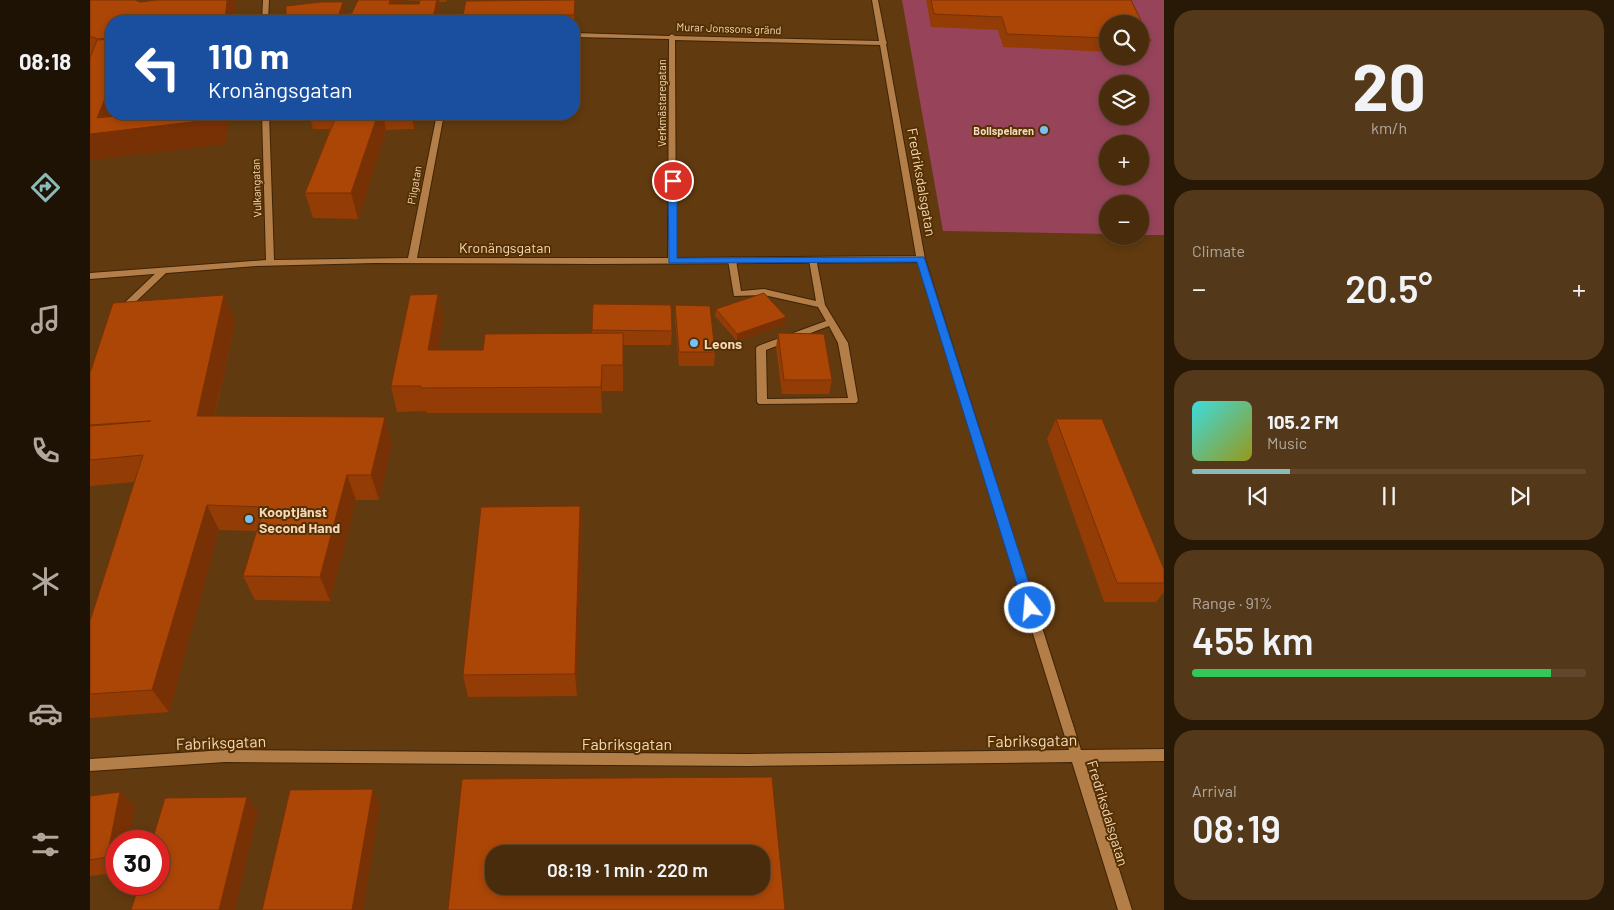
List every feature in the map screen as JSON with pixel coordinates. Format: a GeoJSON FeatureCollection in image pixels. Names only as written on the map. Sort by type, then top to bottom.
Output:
{"type":"FeatureCollection","features":[{"type":"Feature","properties":{"kind":"street"},"geometry":{"type":"LineString","coordinates":[[265,15],[266,0]]}},
{"type":"Feature","properties":{"kind":"street","name":"Fredriksdalsgatan"},"geometry":{"type":"LineString","coordinates":[[875,0],[921,259],[1125,910]]}},
{"type":"Feature","properties":{"kind":"street","name":"Murar Jonssons gränd"},"geometry":{"type":"LineString","coordinates":[[580,35],[884,43]]}},
{"type":"Feature","properties":{"kind":"street","name":"Verkmästaregatan"},"geometry":{"type":"LineString","coordinates":[[672,36],[672,260]]}},
{"type":"Feature","properties":{"kind":"street","name":"Vulkangatan"},"geometry":{"type":"LineString","coordinates":[[265,120],[270,262]]}},
{"type":"Feature","properties":{"kind":"street","name":"Pilgatan"},"geometry":{"type":"LineString","coordinates":[[412,260],[439,120]]}},
{"type":"Feature","properties":{"kind":"street","name":"Kronängsgatan"},"geometry":{"type":"LineString","coordinates":[[90,276],[270,262],[921,259]]}},
{"type":"Feature","properties":{"kind":"street"},"geometry":{"type":"LineString","coordinates":[[732,260],[737,294],[764,292],[821,306]]}},
{"type":"Feature","properties":{"kind":"street"},"geometry":{"type":"LineString","coordinates":[[813,260],[821,306],[831,322],[843,343],[853,401],[762,402],[761,348],[831,322]]}},
{"type":"Feature","properties":{"kind":"street"},"geometry":{"type":"LineString","coordinates":[[115,318],[163,271]]}},
{"type":"Feature","properties":{"kind":"street","name":"Fabriksgatan"},"geometry":{"type":"LineString","coordinates":[[90,765],[225,756],[747,760],[1164,755]]}},
{"type":"Feature","properties":{"kind":"shaded area","name":"Bollspelaren"},"geometry":{"type":"Polygon","coordinates":[[[902,0],[1164,0],[1164,235],[1149,235],[1149,195],[1099,195],[1099,234],[943,231],[902,0]]]}},
{"type":"Feature","properties":{"kind":"building"},"geometry":{"type":"Polygon","coordinates":[[[90,0],[135,0],[140,2],[157,0],[227,0],[226,15],[105,15],[105,38],[98,39],[90,36],[90,0]]]}},
{"type":"Feature","properties":{"kind":"building"},"geometry":{"type":"Polygon","coordinates":[[[358,0],[390,0],[389,4],[419,4],[420,0],[437,0],[433,15],[286,15],[286,6],[343,2],[339,14],[352,13],[358,0]]]}},
{"type":"Feature","properties":{"kind":"building"},"geometry":{"type":"Polygon","coordinates":[[[575,0],[574,15],[463,15],[466,1],[575,0]]]}},
{"type":"Feature","properties":{"kind":"building"},"geometry":{"type":"Polygon","coordinates":[[[931,0],[1131,0],[1138,15],[1099,15],[1099,38],[1007,34],[1002,17],[934,14],[931,0]]]}},
{"type":"Feature","properties":{"kind":"building"},"geometry":{"type":"Polygon","coordinates":[[[105,39],[105,99],[97,118],[105,117],[105,120],[209,120],[90,134],[90,58],[97,40],[105,39]]]}},
{"type":"Feature","properties":{"kind":"building"},"geometry":{"type":"Polygon","coordinates":[[[335,120],[376,120],[351,193],[305,193],[335,120]]]}},
{"type":"Feature","properties":{"kind":"building"},"geometry":{"type":"Polygon","coordinates":[[[764,293],[786,317],[737,334],[716,309],[764,293]]]}},
{"type":"Feature","properties":{"kind":"building"},"geometry":{"type":"Polygon","coordinates":[[[438,294],[428,350],[483,350],[485,334],[623,333],[623,365],[602,365],[601,387],[421,388],[421,386],[391,386],[410,295],[438,294]]]}},
{"type":"Feature","properties":{"kind":"building"},"geometry":{"type":"Polygon","coordinates":[[[224,295],[197,416],[385,417],[371,475],[347,475],[320,577],[243,576],[264,507],[207,505],[152,690],[90,694],[90,621],[143,455],[90,460],[90,426],[151,421],[90,425],[90,373],[113,303],[224,295]]]}},
{"type":"Feature","properties":{"kind":"building"},"geometry":{"type":"Polygon","coordinates":[[[593,304],[671,305],[672,331],[592,330],[593,304]]]}},
{"type":"Feature","properties":{"kind":"building","name":"Leons"},"geometry":{"type":"Polygon","coordinates":[[[675,305],[710,306],[715,352],[679,352],[675,305]]]}},
{"type":"Feature","properties":{"kind":"building"},"geometry":{"type":"Polygon","coordinates":[[[778,333],[824,334],[832,380],[784,380],[778,333]]]}},
{"type":"Feature","properties":{"kind":"building"},"geometry":{"type":"Polygon","coordinates":[[[1056,419],[1102,419],[1164,569],[1164,583],[1117,583],[1056,419]]]}},
{"type":"Feature","properties":{"kind":"building"},"geometry":{"type":"Polygon","coordinates":[[[580,506],[575,674],[463,675],[481,507],[580,506]]]}},
{"type":"Feature","properties":{"kind":"building"},"geometry":{"type":"Polygon","coordinates":[[[772,777],[785,910],[448,910],[462,779],[772,777]]]}},
{"type":"Feature","properties":{"kind":"building"},"geometry":{"type":"Polygon","coordinates":[[[373,789],[352,910],[262,910],[290,790],[373,789]]]}},
{"type":"Feature","properties":{"kind":"building"},"geometry":{"type":"Polygon","coordinates":[[[120,792],[112,830],[105,830],[105,857],[90,860],[90,796],[120,792]]]}},
{"type":"Feature","properties":{"kind":"building"},"geometry":{"type":"Polygon","coordinates":[[[247,797],[219,910],[131,910],[136,895],[170,895],[170,830],[155,830],[165,798],[247,797]]]}},
{"type":"Feature","properties":{"kind":"place","name":"Bollspelaren"},"geometry":{"type":"Point","coordinates":[1044,130]}},
{"type":"Feature","properties":{"kind":"place","name":"Leons"},"geometry":{"type":"Point","coordinates":[694,343]}},
{"type":"Feature","properties":{"kind":"place","name":"Kooptjänst Second Hand"},"geometry":{"type":"Point","coordinates":[249,519]}},
{"type":"Feature","properties":{"kind":"route"},"geometry":{"type":"LineString","coordinates":[[673,181],[672,260],[921,259],[1030,608]]}}]}
